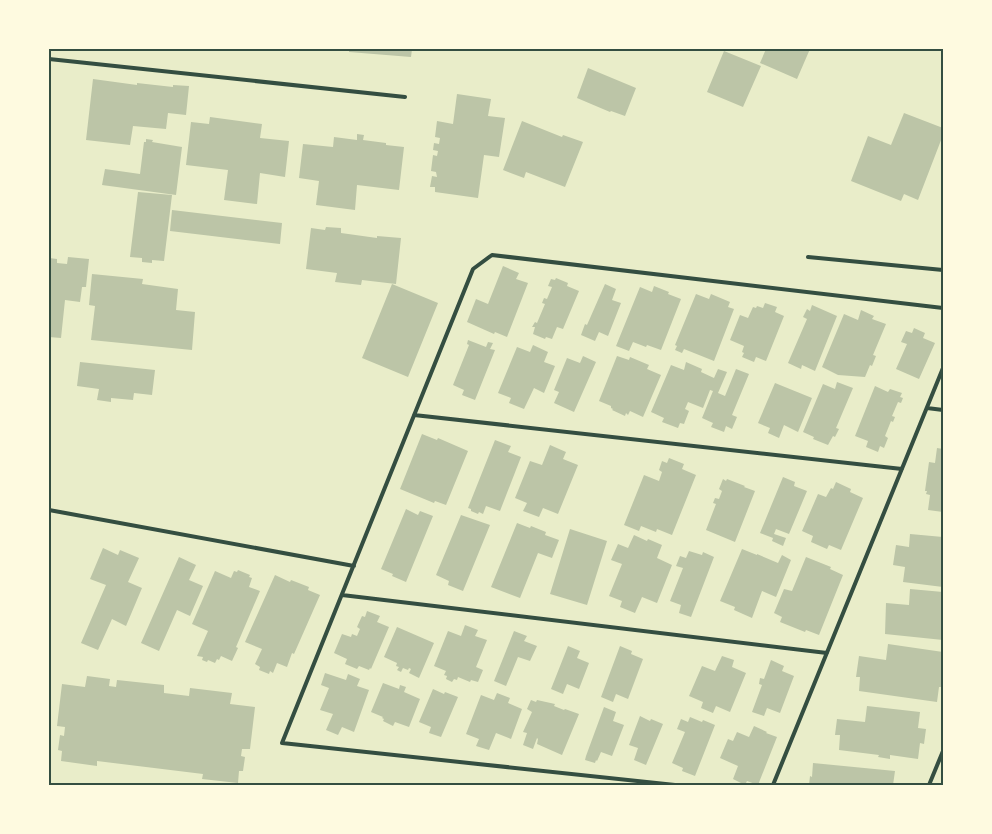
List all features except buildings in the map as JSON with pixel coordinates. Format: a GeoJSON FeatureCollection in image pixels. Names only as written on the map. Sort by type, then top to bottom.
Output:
{"type":"FeatureCollection","features":[{"type":"Feature","properties":{"kind":"lane"},"geometry":{"type":"LineString","coordinates":[[49,59],[405,97]]}},
{"type":"Feature","properties":{"kind":"lane"},"geometry":{"type":"LineString","coordinates":[[675,785],[282,743],[473,268],[492,255],[943,308]]}},
{"type":"Feature","properties":{"kind":"lane"},"geometry":{"type":"LineString","coordinates":[[808,257],[943,270]]}},
{"type":"Feature","properties":{"kind":"lane"},"geometry":{"type":"LineString","coordinates":[[773,785],[943,368]]}},
{"type":"Feature","properties":{"kind":"lane"},"geometry":{"type":"LineString","coordinates":[[927,408],[943,410]]}},
{"type":"Feature","properties":{"kind":"lane"},"geometry":{"type":"LineString","coordinates":[[414,415],[902,469]]}},
{"type":"Feature","properties":{"kind":"lane"},"geometry":{"type":"LineString","coordinates":[[49,510],[354,566]]}},
{"type":"Feature","properties":{"kind":"lane"},"geometry":{"type":"LineString","coordinates":[[342,596],[827,653]]}},
{"type":"Feature","properties":{"kind":"lane"},"geometry":{"type":"LineString","coordinates":[[929,785],[943,751]]}}]}
